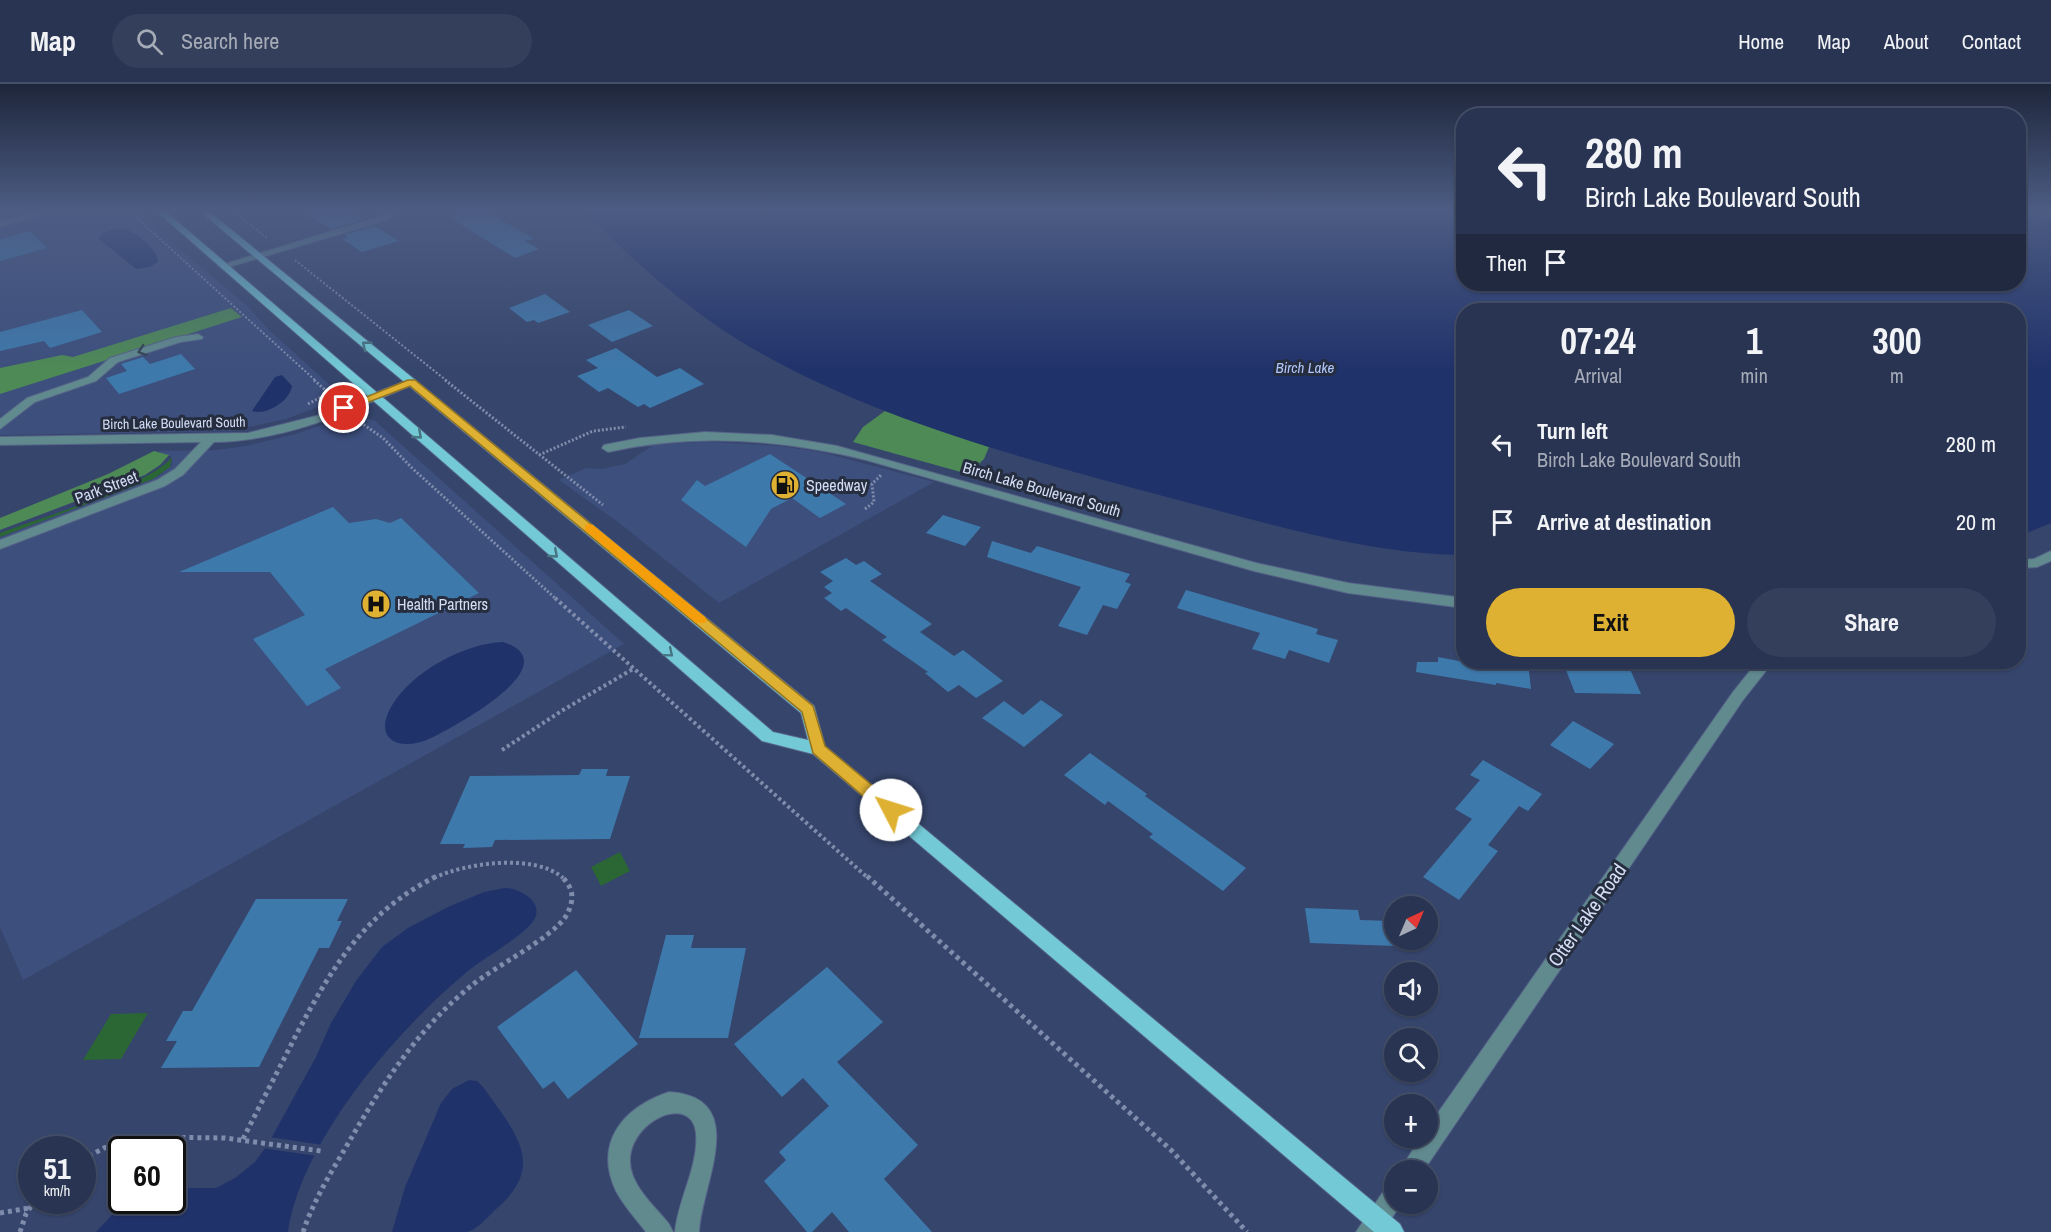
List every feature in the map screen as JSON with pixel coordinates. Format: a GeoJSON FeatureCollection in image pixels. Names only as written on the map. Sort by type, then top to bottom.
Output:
{"type":"FeatureCollection","features":[{"type":"Feature","properties":{"kind":"main road"},"geometry":{"type":"LineString","coordinates":[[219,263],[768,737],[818,749],[1379,1228]]}},
{"type":"Feature","properties":{"kind":"main road"},"geometry":{"type":"LineString","coordinates":[[266,263],[808,710],[818,749]]}},
{"type":"Feature","properties":{"kind":"street"},"geometry":{"type":"LineString","coordinates":[[223,266],[235,263]]}},
{"type":"Feature","properties":{"kind":"street"},"geometry":{"type":"LineString","coordinates":[[0,425],[31,400],[92,379],[114,360],[178,339],[198,338]]}},
{"type":"Feature","properties":{"kind":"street","name":"Birch Lake Boulevard South"},"geometry":{"type":"LineString","coordinates":[[0,441],[211,438],[267,434],[411,382]]}},
{"type":"Feature","properties":{"kind":"street","name":"Park Street"},"geometry":{"type":"LineString","coordinates":[[0,545],[161,483],[182,469],[211,438]]}},
{"type":"Feature","properties":{"kind":"street","name":"Birch Lake Boulevard South"},"geometry":{"type":"LineString","coordinates":[[608,448],[655,438],[759,438],[832,448],[1263,569],[1348,588],[1456,602]]}},
{"type":"Feature","properties":{"kind":"street"},"geometry":{"type":"LineString","coordinates":[[2026,564],[2037,563],[2051,555]]}},
{"type":"Feature","properties":{"kind":"street","name":"Otter Lake Road"},"geometry":{"type":"LineString","coordinates":[[1418,1160],[1738,696],[1759,669]]}},
{"type":"Feature","properties":{"kind":"street"},"geometry":{"type":"LineString","coordinates":[[661,1232],[628,1189],[622,1177],[618,1153],[621,1140],[637,1117],[649,1109],[670,1103],[680,1103],[697,1112],[706,1129],[705,1149],[688,1208],[687,1232]]}},
{"type":"Feature","properties":{"kind":"street"},"geometry":{"type":"LineString","coordinates":[[1379,1228],[1386,1214]]}},
{"type":"Feature","properties":{"kind":"path"},"geometry":{"type":"LineString","coordinates":[[185,263],[344,408],[367,428],[383,438],[412,468],[633,669],[1171,1150],[1247,1232]]}},
{"type":"Feature","properties":{"kind":"path"},"geometry":{"type":"LineString","coordinates":[[299,263],[603,505]]}},
{"type":"Feature","properties":{"kind":"path"},"geometry":{"type":"LineString","coordinates":[[865,509],[874,502],[872,484],[892,464]]}},
{"type":"Feature","properties":{"kind":"path"},"geometry":{"type":"LineString","coordinates":[[502,750],[563,710],[633,669]]}},
{"type":"Feature","properties":{"kind":"path"},"geometry":{"type":"LineString","coordinates":[[243,1139],[326,978],[356,938],[378,916],[426,882],[447,872],[472,865],[508,863],[534,866],[560,875],[569,883],[574,901],[565,917],[468,987],[430,1023],[407,1052],[353,1134],[319,1194],[303,1232]]}},
{"type":"Feature","properties":{"kind":"path"},"geometry":{"type":"LineString","coordinates":[[96,1153],[114,1144],[142,1137],[243,1139],[321,1151]]}},
{"type":"Feature","properties":{"kind":"path"},"geometry":{"type":"LineString","coordinates":[[0,1213],[18,1210]]}},
{"type":"Feature","properties":{"kind":"path"},"geometry":{"type":"LineString","coordinates":[[20,1232],[27,1214]]}},
{"type":"Feature","properties":{"kind":"shaded area"},"geometry":{"type":"Polygon","coordinates":[[[0,263],[196,263],[247,306],[269,330],[331,386],[334,392],[331,399],[320,406],[286,419],[230,431],[0,435],[0,263]]]}},
{"type":"Feature","properties":{"kind":"shaded area"},"geometry":{"type":"Polygon","coordinates":[[[357,416],[374,420],[624,644],[23,980],[0,927],[0,537],[160,475],[172,465],[172,457],[158,451],[216,450],[246,446],[296,434],[342,418],[357,416]]]}},
{"type":"Feature","properties":{"kind":"shaded area"},"geometry":{"type":"Polygon","coordinates":[[[710,442],[780,446],[821,452],[934,482],[719,603],[618,522],[559,480],[586,468],[602,469],[625,464],[655,444],[710,442]]]}},
{"type":"Feature","properties":{"kind":"green space"},"geometry":{"type":"Polygon","coordinates":[[[231,308],[242,317],[0,394],[0,368],[62,355],[73,357],[231,308]]]}},
{"type":"Feature","properties":{"kind":"green space"},"geometry":{"type":"Polygon","coordinates":[[[885,411],[989,447],[984,459],[968,474],[853,442],[863,427],[885,411]]]}},
{"type":"Feature","properties":{"kind":"green space"},"geometry":{"type":"Polygon","coordinates":[[[154,451],[169,455],[160,465],[145,475],[0,530],[0,518],[108,474],[154,451]]]}},
{"type":"Feature","properties":{"kind":"green space"},"geometry":{"type":"Polygon","coordinates":[[[172,457],[170,467],[153,479],[0,537],[0,533],[118,490],[160,468],[172,457]]]}},
{"type":"Feature","properties":{"kind":"green space"},"geometry":{"type":"Polygon","coordinates":[[[620,852],[630,871],[601,886],[591,867],[620,852]]]}},
{"type":"Feature","properties":{"kind":"green space"},"geometry":{"type":"Polygon","coordinates":[[[148,1013],[121,1059],[83,1060],[111,1014],[148,1013]]]}},
{"type":"Feature","properties":{"kind":"water"},"geometry":{"type":"Polygon","coordinates":[[[128,263],[157,263],[149,267],[136,269],[128,263]]]}},
{"type":"Feature","properties":{"kind":"water","name":"Birch Lake"},"geometry":{"type":"Polygon","coordinates":[[[638,263],[1456,263],[1456,291],[2026,291],[2026,263],[2051,263],[2051,523],[2026,533],[2026,303],[1456,303],[1456,555],[1391,549],[1284,528],[1070,471],[963,439],[858,400],[757,351],[686,304],[638,263]]]}},
{"type":"Feature","properties":{"kind":"water"},"geometry":{"type":"Polygon","coordinates":[[[282,375],[292,386],[287,397],[270,409],[252,411],[275,377],[282,375]]]}},
{"type":"Feature","properties":{"kind":"water"},"geometry":{"type":"Polygon","coordinates":[[[503,642],[520,652],[524,665],[516,679],[501,694],[482,709],[431,738],[401,744],[388,736],[385,729],[386,719],[391,707],[400,694],[425,671],[472,648],[503,642]]]}},
{"type":"Feature","properties":{"kind":"water"},"geometry":{"type":"Polygon","coordinates":[[[505,888],[528,896],[536,906],[535,918],[524,931],[475,966],[440,995],[384,1055],[357,1089],[332,1124],[312,1160],[297,1197],[288,1232],[96,1232],[114,1214],[186,1214],[186,1188],[216,1188],[235,1178],[255,1162],[268,1144],[316,1057],[331,1023],[356,981],[382,947],[408,928],[448,907],[484,892],[505,888]]]}},
{"type":"Feature","properties":{"kind":"water"},"geometry":{"type":"Polygon","coordinates":[[[469,1080],[477,1081],[484,1088],[515,1135],[521,1149],[523,1163],[520,1178],[511,1194],[482,1223],[470,1231],[392,1232],[405,1187],[441,1103],[452,1089],[469,1080]]]}},
{"type":"Feature","properties":{"kind":"pier"},"geometry":{"type":"Polygon","coordinates":[[[269,1137],[323,1145],[317,1156],[262,1148],[269,1137]]]}},
{"type":"Feature","properties":{"kind":"building"},"geometry":{"type":"Polygon","coordinates":[[[545,294],[570,312],[538,323],[534,320],[527,322],[509,308],[545,294]]]}},
{"type":"Feature","properties":{"kind":"building"},"geometry":{"type":"Polygon","coordinates":[[[82,310],[102,332],[50,348],[44,341],[0,351],[0,332],[82,310]]]}},
{"type":"Feature","properties":{"kind":"building"},"geometry":{"type":"Polygon","coordinates":[[[629,310],[653,326],[612,342],[588,325],[629,310]]]}},
{"type":"Feature","properties":{"kind":"building"},"geometry":{"type":"Polygon","coordinates":[[[616,348],[657,377],[680,368],[704,384],[650,408],[644,404],[638,407],[608,388],[599,392],[577,376],[598,368],[586,360],[616,348]]]}},
{"type":"Feature","properties":{"kind":"building"},"geometry":{"type":"Polygon","coordinates":[[[181,354],[195,369],[119,394],[106,378],[127,371],[121,364],[143,357],[150,364],[181,354]]]}},
{"type":"Feature","properties":{"kind":"building"},"geometry":{"type":"Polygon","coordinates":[[[770,454],[846,504],[820,518],[792,498],[771,509],[746,547],[681,500],[697,480],[705,486],[770,454]]]}},
{"type":"Feature","properties":{"kind":"building","name":"Health Partners"},"geometry":{"type":"Polygon","coordinates":[[[333,507],[349,523],[376,519],[390,523],[401,518],[479,593],[325,669],[341,688],[307,706],[253,639],[305,615],[270,572],[179,572],[333,507]]]}},
{"type":"Feature","properties":{"kind":"building"},"geometry":{"type":"Polygon","coordinates":[[[943,515],[981,527],[965,546],[926,533],[943,515]]]}},
{"type":"Feature","properties":{"kind":"building"},"geometry":{"type":"Polygon","coordinates":[[[992,541],[1031,553],[1037,546],[1130,574],[1125,582],[1131,584],[1117,609],[1103,605],[1087,635],[1058,626],[1081,587],[987,557],[992,541]]]}},
{"type":"Feature","properties":{"kind":"building"},"geometry":{"type":"Polygon","coordinates":[[[846,558],[856,565],[864,561],[882,574],[870,581],[932,624],[920,632],[954,656],[963,650],[1003,681],[976,698],[959,685],[948,692],[925,673],[928,672],[882,640],[887,637],[846,608],[841,611],[824,598],[832,593],[824,587],[833,581],[820,572],[846,558]]]}},
{"type":"Feature","properties":{"kind":"building"},"geometry":{"type":"Polygon","coordinates":[[[1186,590],[1318,629],[1316,634],[1338,640],[1329,663],[1289,650],[1285,659],[1252,649],[1260,633],[1177,608],[1186,590]]]}},
{"type":"Feature","properties":{"kind":"building"},"geometry":{"type":"Polygon","coordinates":[[[1438,657],[1456,660],[1456,669],[1529,669],[1531,689],[1416,672],[1417,662],[1438,662],[1438,657]]]}},
{"type":"Feature","properties":{"kind":"building"},"geometry":{"type":"Polygon","coordinates":[[[1566,669],[1630,669],[1641,694],[1575,693],[1566,669]]]}},
{"type":"Feature","properties":{"kind":"building"},"geometry":{"type":"Polygon","coordinates":[[[1041,700],[1063,715],[1024,747],[982,718],[1004,701],[1023,715],[1041,700]]]}},
{"type":"Feature","properties":{"kind":"building"},"geometry":{"type":"Polygon","coordinates":[[[1573,721],[1614,744],[1590,769],[1550,745],[1573,721]]]}},
{"type":"Feature","properties":{"kind":"building"},"geometry":{"type":"Polygon","coordinates":[[[1090,753],[1147,794],[1145,796],[1246,868],[1223,891],[1149,837],[1153,834],[1108,801],[1105,805],[1064,775],[1090,753]]]}},
{"type":"Feature","properties":{"kind":"building"},"geometry":{"type":"Polygon","coordinates":[[[1483,760],[1542,794],[1528,811],[1519,806],[1488,845],[1498,851],[1459,900],[1423,877],[1472,819],[1455,809],[1480,780],[1470,775],[1483,760]]]}},
{"type":"Feature","properties":{"kind":"building"},"geometry":{"type":"Polygon","coordinates":[[[582,769],[608,769],[606,776],[630,776],[610,839],[495,840],[492,847],[463,848],[465,844],[440,844],[470,776],[579,775],[582,769]]]}},
{"type":"Feature","properties":{"kind":"building"},"geometry":{"type":"Polygon","coordinates":[[[256,899],[348,899],[337,921],[342,921],[329,948],[319,948],[259,1067],[161,1068],[177,1041],[166,1041],[183,1011],[192,1011],[256,899]]]}},
{"type":"Feature","properties":{"kind":"building"},"geometry":{"type":"Polygon","coordinates":[[[1305,908],[1358,910],[1360,920],[1384,921],[1384,946],[1310,943],[1305,908]]]}},
{"type":"Feature","properties":{"kind":"building"},"geometry":{"type":"Polygon","coordinates":[[[666,935],[694,935],[691,948],[746,948],[728,1038],[639,1038],[666,935]]]}},
{"type":"Feature","properties":{"kind":"building"},"geometry":{"type":"Polygon","coordinates":[[[827,967],[883,1022],[837,1062],[918,1145],[884,1179],[932,1232],[849,1232],[832,1212],[812,1232],[807,1232],[764,1181],[786,1160],[779,1152],[829,1106],[803,1078],[782,1097],[734,1044],[827,967]]]}},
{"type":"Feature","properties":{"kind":"building"},"geometry":{"type":"Polygon","coordinates":[[[576,970],[638,1044],[568,1099],[554,1081],[543,1089],[497,1027],[576,970]]]}},
{"type":"Feature","properties":{"kind":"slow traffic"},"geometry":{"type":"LineString","coordinates":[[589,528],[700,620]]}},
{"type":"Feature","properties":{"kind":"place","name":"Speedway"},"geometry":{"type":"Point","coordinates":[785,485]}},
{"type":"Feature","properties":{"kind":"place","name":"Health Partners"},"geometry":{"type":"Point","coordinates":[376,604]}},
{"type":"Feature","properties":{"kind":"route"},"geometry":{"type":"LineString","coordinates":[[344,408],[411,382],[808,710],[818,749],[891,810]]}}]}
